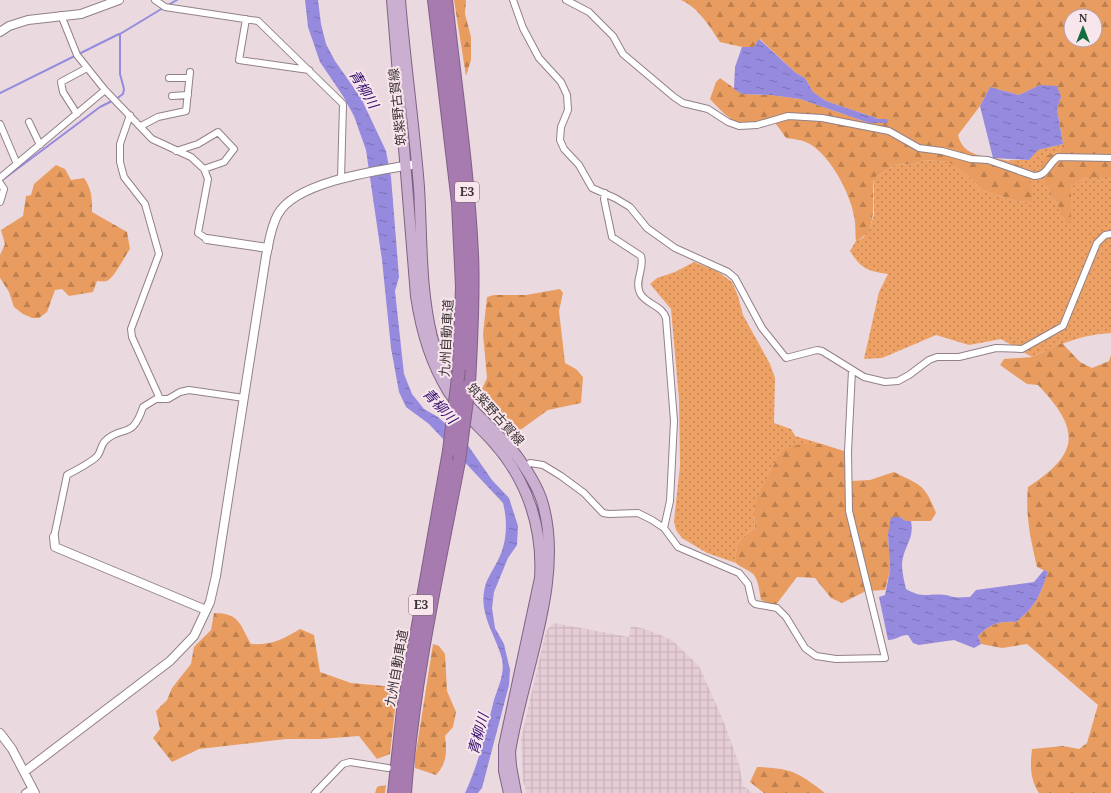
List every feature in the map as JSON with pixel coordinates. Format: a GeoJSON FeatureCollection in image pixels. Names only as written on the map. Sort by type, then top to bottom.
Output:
{"type":"FeatureCollection","features":[{"type":"Feature","properties":{"kind":"highway","name":"九州自動車道"},"geometry":{"type":"LineString","coordinates":[[399,789],[397,764],[415,637],[449,451],[459,369],[462,287],[458,202],[434,0]]}},
{"type":"Feature","properties":{"kind":"highway","name":"九州自動車道"},"geometry":{"type":"LineString","coordinates":[[397,764],[426,638],[459,461],[469,385],[472,254],[464,154],[446,0]]}},
{"type":"Feature","properties":{"kind":"main road","name":"筑紫野古賀線"},"geometry":{"type":"LineString","coordinates":[[392,0],[424,289],[436,350],[452,382],[463,398],[493,428],[524,468],[542,502],[548,542],[549,569],[541,614],[511,746],[511,766],[516,793]]}},
{"type":"Feature","properties":{"kind":"main road","name":"筑紫野古賀線"},"geometry":{"type":"LineString","coordinates":[[400,0],[411,164],[416,296],[419,318],[432,362],[460,408],[495,444],[518,475],[535,517],[539,540],[541,559],[540,578],[504,746],[504,771],[509,793]]}},
{"type":"Feature","properties":{"kind":"street"},"geometry":{"type":"LineString","coordinates":[[0,32],[9,26],[28,20],[61,15],[81,14],[119,0]]}},
{"type":"Feature","properties":{"kind":"street"},"geometry":{"type":"LineString","coordinates":[[155,0],[165,7],[258,21],[309,70],[343,104],[341,179]]}},
{"type":"Feature","properties":{"kind":"street"},"geometry":{"type":"LineString","coordinates":[[513,0],[523,28],[539,58],[561,82],[567,96],[568,110],[559,134],[564,149],[579,164],[592,188],[605,193],[630,207],[647,228],[675,248],[728,272],[734,278],[762,328],[786,358],[817,350],[822,351],[864,377],[885,382],[898,381],[909,375],[929,360],[937,358],[959,357],[996,348],[1022,349],[1064,326],[1097,243],[1105,235],[1111,234]]}},
{"type":"Feature","properties":{"kind":"street"},"geometry":{"type":"LineString","coordinates":[[566,0],[589,12],[613,36],[623,54],[674,97],[683,103],[708,109],[728,122],[739,126],[757,125],[788,116],[822,118],[889,131],[919,148],[942,151],[971,159],[988,160],[1034,176],[1040,176],[1046,172],[1051,161],[1058,157],[1111,158]]}},
{"type":"Feature","properties":{"kind":"street"},"geometry":{"type":"LineString","coordinates":[[61,15],[77,55],[105,90],[152,139],[191,157],[204,169],[208,179],[198,233],[207,238],[268,248]]}},
{"type":"Feature","properties":{"kind":"street"},"geometry":{"type":"LineString","coordinates":[[246,19],[239,60],[309,70]]}},
{"type":"Feature","properties":{"kind":"street"},"geometry":{"type":"LineString","coordinates":[[77,114],[64,92],[61,82],[87,68]]}},
{"type":"Feature","properties":{"kind":"street"},"geometry":{"type":"LineString","coordinates":[[141,126],[158,117],[186,110],[189,75],[169,78]]}},
{"type":"Feature","properties":{"kind":"street"},"geometry":{"type":"LineString","coordinates":[[0,178],[105,90]]}},
{"type":"Feature","properties":{"kind":"street"},"geometry":{"type":"LineString","coordinates":[[172,96],[188,96]]}},
{"type":"Feature","properties":{"kind":"street"},"geometry":{"type":"LineString","coordinates":[[130,115],[120,144],[120,162],[124,177],[145,204],[159,254],[131,328],[132,337],[160,399]]}},
{"type":"Feature","properties":{"kind":"street"},"geometry":{"type":"LineString","coordinates":[[30,122],[40,145]]}},
{"type":"Feature","properties":{"kind":"street"},"geometry":{"type":"LineString","coordinates":[[0,124],[17,164]]}},
{"type":"Feature","properties":{"kind":"street"},"geometry":{"type":"LineString","coordinates":[[176,151],[198,144],[218,132],[234,149],[224,162],[204,169]]}},
{"type":"Feature","properties":{"kind":"street"},"geometry":{"type":"LineString","coordinates":[[0,144],[7,140]]}},
{"type":"Feature","properties":{"kind":"street"},"geometry":{"type":"LineString","coordinates":[[24,772],[170,661],[194,636],[210,602],[216,576],[268,248],[278,214],[292,198],[309,188],[341,179],[411,164]]}},
{"type":"Feature","properties":{"kind":"street"},"geometry":{"type":"LineString","coordinates":[[0,183],[4,189],[0,202]]}},
{"type":"Feature","properties":{"kind":"street"},"geometry":{"type":"LineString","coordinates":[[605,193],[604,199],[612,237],[641,256],[643,262],[638,281],[638,291],[643,298],[665,314],[666,318],[674,421],[670,501],[664,528]]}},
{"type":"Feature","properties":{"kind":"street"},"geometry":{"type":"LineString","coordinates":[[524,468],[530,463],[543,465],[584,493],[603,513],[638,514],[652,520],[664,528],[678,547],[739,573],[748,584],[752,601],[755,604],[778,608],[786,617],[804,648],[816,656],[836,659],[885,658],[849,511],[848,452],[852,370]]}},
{"type":"Feature","properties":{"kind":"street"},"geometry":{"type":"LineString","coordinates":[[206,610],[66,552],[56,547],[54,537],[67,475],[97,456],[104,442],[115,434],[129,431],[139,421],[143,407],[156,399],[168,399],[180,392],[189,390],[244,398]]}},
{"type":"Feature","properties":{"kind":"street"},"geometry":{"type":"LineString","coordinates":[[0,733],[12,749],[34,790],[25,793]]}},
{"type":"Feature","properties":{"kind":"street"},"geometry":{"type":"LineString","coordinates":[[315,793],[343,764],[350,762],[397,764]]}},
{"type":"Feature","properties":{"kind":"shaded area"},"geometry":{"type":"Polygon","coordinates":[[[1063,144],[1059,152],[1047,155],[1045,185],[1054,198],[1067,223],[1071,221],[1071,187],[1085,177],[1111,177],[1111,333],[1070,341],[1032,357],[1001,339],[969,345],[936,335],[882,358],[864,359],[879,292],[888,274],[875,272],[866,268],[858,262],[850,251],[856,241],[863,238],[870,227],[874,215],[874,178],[895,165],[913,164],[924,160],[950,162],[970,177],[981,190],[1016,201],[1032,202],[1027,171],[1008,160],[1029,160],[1038,150],[1063,144]]]}},
{"type":"Feature","properties":{"kind":"shaded area"},"geometry":{"type":"Polygon","coordinates":[[[694,262],[717,271],[732,282],[738,296],[743,315],[770,364],[775,378],[774,423],[791,429],[795,436],[822,444],[800,444],[771,470],[754,515],[755,528],[740,542],[736,551],[736,563],[707,553],[682,538],[676,530],[674,521],[680,466],[679,399],[671,309],[650,284],[657,278],[675,272],[694,262]]]}},
{"type":"Feature","properties":{"kind":"shaded area"},"geometry":{"type":"Polygon","coordinates":[[[554,623],[629,637],[631,626],[645,629],[672,640],[699,666],[723,720],[739,764],[743,786],[753,793],[527,793],[523,781],[521,739],[546,631],[554,623]]]}},
{"type":"Feature","properties":{"kind":"green space"},"geometry":{"type":"Polygon","coordinates":[[[454,0],[466,0],[465,14],[471,37],[471,60],[466,76],[454,0]]]}},
{"type":"Feature","properties":{"kind":"green space"},"geometry":{"type":"Polygon","coordinates":[[[681,0],[1111,0],[1111,177],[1085,177],[1071,187],[1071,221],[1067,224],[1054,198],[1045,185],[1041,165],[1047,155],[1059,152],[1063,144],[1057,109],[1061,97],[1040,85],[1019,95],[990,87],[980,106],[958,135],[964,147],[974,154],[1013,162],[1023,169],[1030,182],[1032,202],[1016,201],[981,190],[970,177],[949,162],[924,160],[913,164],[895,165],[874,178],[873,214],[869,230],[864,236],[856,241],[855,219],[844,187],[832,166],[818,150],[810,144],[786,138],[774,121],[753,124],[738,122],[726,115],[710,99],[716,82],[720,78],[742,94],[771,95],[800,99],[869,123],[887,119],[879,119],[826,101],[813,92],[805,78],[796,73],[760,39],[754,47],[742,47],[720,42],[693,7],[681,0]]]}},
{"type":"Feature","properties":{"kind":"green space"},"geometry":{"type":"Polygon","coordinates":[[[56,165],[65,169],[71,180],[84,178],[87,182],[92,198],[92,212],[127,232],[130,249],[110,279],[107,281],[97,281],[93,292],[69,296],[62,289],[55,290],[47,312],[39,318],[32,318],[23,314],[14,307],[9,292],[0,278],[0,255],[5,244],[1,230],[23,216],[26,196],[31,195],[34,184],[56,165]]]}},
{"type":"Feature","properties":{"kind":"green space"},"geometry":{"type":"Polygon","coordinates":[[[560,289],[563,293],[559,311],[565,363],[576,369],[583,377],[581,403],[548,410],[519,431],[495,416],[483,398],[481,391],[487,378],[483,334],[487,297],[494,295],[526,295],[560,289]]]}},
{"type":"Feature","properties":{"kind":"green space"},"geometry":{"type":"Polygon","coordinates":[[[1062,343],[1080,362],[1092,368],[1109,361],[1111,355],[1111,793],[1039,793],[1031,772],[1032,749],[1063,746],[1079,749],[1087,743],[1098,705],[1027,644],[1002,648],[981,644],[978,636],[995,624],[1016,622],[1029,611],[1039,594],[1048,572],[1037,567],[1028,518],[1028,487],[1045,475],[1058,463],[1066,451],[1069,440],[1067,428],[1062,415],[1038,385],[1027,384],[1000,365],[1004,359],[1032,357],[1062,343]]]}},
{"type":"Feature","properties":{"kind":"green space"},"geometry":{"type":"Polygon","coordinates":[[[800,444],[822,444],[844,451],[849,463],[851,481],[870,480],[894,472],[921,486],[928,496],[936,513],[931,521],[906,521],[900,517],[888,534],[890,570],[885,590],[866,591],[842,603],[831,598],[815,578],[797,577],[775,606],[761,600],[758,583],[755,577],[751,572],[736,563],[736,551],[740,542],[755,528],[754,515],[757,498],[771,470],[782,451],[800,444]]]}},
{"type":"Feature","properties":{"kind":"green space"},"geometry":{"type":"Polygon","coordinates":[[[214,613],[229,615],[238,621],[251,644],[271,643],[300,629],[314,635],[320,672],[351,683],[384,686],[397,691],[390,754],[377,759],[359,736],[320,739],[286,739],[199,749],[172,762],[153,738],[160,729],[156,711],[167,700],[172,688],[191,664],[194,647],[211,630],[214,613]]]}},
{"type":"Feature","properties":{"kind":"green space"},"geometry":{"type":"Polygon","coordinates":[[[433,644],[439,646],[445,654],[447,691],[456,712],[453,727],[445,736],[446,752],[444,762],[440,771],[436,775],[415,768],[415,759],[433,644]]]}},
{"type":"Feature","properties":{"kind":"green space"},"geometry":{"type":"Polygon","coordinates":[[[757,767],[794,772],[808,780],[825,793],[764,793],[750,782],[757,767]]]}},
{"type":"Feature","properties":{"kind":"green space"},"geometry":{"type":"Polygon","coordinates":[[[386,785],[385,793],[375,793],[377,787],[386,785]]]}},
{"type":"Feature","properties":{"kind":"water"},"geometry":{"type":"Polygon","coordinates":[[[305,0],[318,0],[321,24],[326,44],[335,61],[361,98],[386,151],[391,177],[399,277],[395,291],[404,374],[412,394],[424,409],[438,417],[467,444],[492,480],[509,498],[518,526],[517,545],[508,558],[494,592],[492,608],[495,628],[504,644],[510,670],[509,685],[482,788],[478,793],[465,793],[478,759],[503,670],[500,651],[484,610],[483,601],[486,584],[505,541],[506,518],[503,503],[429,424],[406,407],[399,392],[391,348],[382,260],[366,150],[354,116],[343,96],[320,62],[308,27],[305,0]]]}},
{"type":"Feature","properties":{"kind":"water"},"geometry":{"type":"Polygon","coordinates":[[[759,39],[796,73],[805,78],[813,92],[826,101],[879,119],[887,119],[888,123],[869,123],[800,99],[771,95],[742,94],[734,89],[735,67],[742,47],[754,47],[759,39]]]}},
{"type":"Feature","properties":{"kind":"water"},"geometry":{"type":"Polygon","coordinates":[[[1040,85],[1057,86],[1061,97],[1057,109],[1063,144],[1038,150],[1029,160],[993,158],[980,106],[990,87],[1019,95],[1040,85]]]}},
{"type":"Feature","properties":{"kind":"water"},"geometry":{"type":"Polygon","coordinates":[[[891,517],[900,517],[906,521],[911,521],[912,527],[910,538],[904,553],[902,564],[906,589],[921,595],[970,597],[976,590],[1034,582],[1044,570],[1048,572],[1036,600],[1029,611],[1016,622],[999,623],[987,629],[978,636],[981,644],[974,648],[954,640],[919,645],[913,643],[908,635],[888,640],[879,597],[885,595],[890,570],[888,534],[891,517]]]}},
{"type":"Feature","properties":{"kind":"waterway"},"geometry":{"type":"LineString","coordinates":[[168,5],[177,0]]}},
{"type":"Feature","properties":{"kind":"waterway"},"geometry":{"type":"LineString","coordinates":[[116,99],[123,94],[124,89],[120,74],[120,34],[163,8]]}},
{"type":"Feature","properties":{"kind":"waterway"},"geometry":{"type":"LineString","coordinates":[[0,93],[119,34]]}},
{"type":"Feature","properties":{"kind":"waterway"},"geometry":{"type":"LineString","coordinates":[[1,181],[100,107],[112,101]]}},
{"type":"Feature","properties":{"kind":"water label","name":"青柳川"},"geometry":{"type":"Point","coordinates":[364,89]}},
{"type":"Feature","properties":{"kind":"water label","name":"青柳川"},"geometry":{"type":"Point","coordinates":[440,406]}},
{"type":"Feature","properties":{"kind":"water label","name":"青柳川"},"geometry":{"type":"Point","coordinates":[478,734]}}]}
